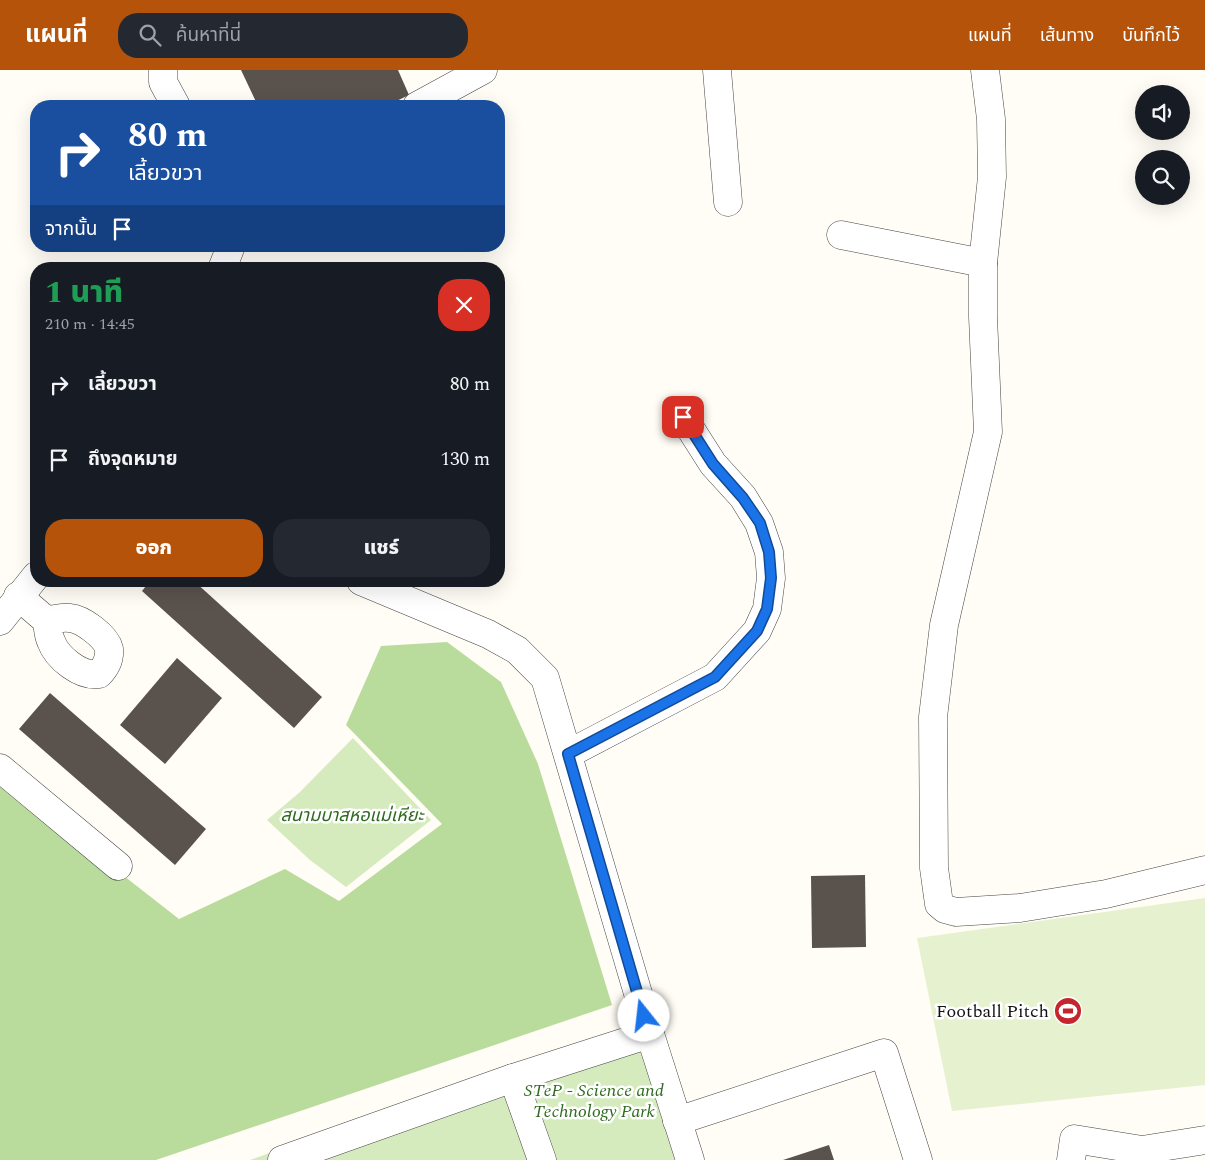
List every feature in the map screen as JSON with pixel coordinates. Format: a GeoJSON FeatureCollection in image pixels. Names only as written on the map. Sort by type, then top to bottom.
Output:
{"type":"FeatureCollection","features":[{"type":"Feature","properties":{"kind":"street"},"geometry":{"type":"LineString","coordinates":[[163,70],[163,82],[173,100]]}},
{"type":"Feature","properties":{"kind":"street"},"geometry":{"type":"LineString","coordinates":[[428,100],[483,70]]}},
{"type":"Feature","properties":{"kind":"street"},"geometry":{"type":"LineString","coordinates":[[717,70],[728,202]]}},
{"type":"Feature","properties":{"kind":"street"},"geometry":{"type":"LineString","coordinates":[[985,70],[991,119],[992,177],[983,263],[983,317],[988,432],[944,625],[933,717],[934,868],[939,904],[945,909],[956,912],[1020,908],[1106,894],[1205,870]]}},
{"type":"Feature","properties":{"kind":"street"},"geometry":{"type":"LineString","coordinates":[[841,235],[983,263]]}},
{"type":"Feature","properties":{"kind":"street"},"geometry":{"type":"LineString","coordinates":[[568,754],[715,677],[757,631],[767,609],[771,578],[769,552],[760,523],[743,498],[713,464],[683,417]]}},
{"type":"Feature","properties":{"kind":"street"},"geometry":{"type":"LineString","coordinates":[[0,621],[30,583]]}},
{"type":"Feature","properties":{"kind":"street"},"geometry":{"type":"LineString","coordinates":[[375,587],[488,634],[517,650],[545,678],[650,1034],[690,1160]]}},
{"type":"Feature","properties":{"kind":"street"},"geometry":{"type":"LineString","coordinates":[[18,596],[47,621]]}},
{"type":"Feature","properties":{"kind":"street"},"geometry":{"type":"LineString","coordinates":[[0,768],[118,866]]}},
{"type":"Feature","properties":{"kind":"street"},"geometry":{"type":"LineString","coordinates":[[282,1160],[513,1078],[650,1034]]}},
{"type":"Feature","properties":{"kind":"street"},"geometry":{"type":"LineString","coordinates":[[677,1121],[884,1053],[918,1160]]}},
{"type":"Feature","properties":{"kind":"street"},"geometry":{"type":"LineString","coordinates":[[513,1078],[542,1160]]}},
{"type":"Feature","properties":{"kind":"street"},"geometry":{"type":"LineString","coordinates":[[1071,1160],[1074,1139],[1141,1155],[1205,1140]]}},
{"type":"Feature","properties":{"kind":"green space"},"geometry":{"type":"Polygon","coordinates":[[[447,642],[501,682],[538,764],[612,1005],[156,1160],[0,1160],[0,779],[179,919],[285,869],[339,901],[442,824],[346,725],[381,646],[447,642]]]}},
{"type":"Feature","properties":{"kind":"green space","name":"สนามบาสหอแม่เหียะ"},"geometry":{"type":"Polygon","coordinates":[[[353,738],[431,820],[346,887],[310,860],[267,820],[300,792],[353,738]]]}},
{"type":"Feature","properties":{"kind":"green space","name":"Football Pitch"},"geometry":{"type":"Polygon","coordinates":[[[1205,898],[1205,1085],[952,1111],[917,938],[1205,898]]]}},
{"type":"Feature","properties":{"kind":"green space","name":"STeP - Science and Technology Park"},"geometry":{"type":"Polygon","coordinates":[[[634,1025],[675,1160],[250,1160],[634,1025]]]}},
{"type":"Feature","properties":{"kind":"building"},"geometry":{"type":"Polygon","coordinates":[[[241,70],[398,70],[409,95],[399,100],[255,100],[241,70]]]}},
{"type":"Feature","properties":{"kind":"building"},"geometry":{"type":"Polygon","coordinates":[[[145,587],[201,587],[322,697],[294,728],[142,591],[145,587]]]}},
{"type":"Feature","properties":{"kind":"building"},"geometry":{"type":"Polygon","coordinates":[[[177,658],[222,698],[165,764],[120,725],[177,658]]]}},
{"type":"Feature","properties":{"kind":"building"},"geometry":{"type":"Polygon","coordinates":[[[50,693],[206,829],[175,865],[19,729],[50,693]]]}},
{"type":"Feature","properties":{"kind":"building"},"geometry":{"type":"Polygon","coordinates":[[[865,875],[866,947],[812,948],[811,876],[865,875]]]}},
{"type":"Feature","properties":{"kind":"building"},"geometry":{"type":"Polygon","coordinates":[[[829,1145],[834,1160],[783,1160],[829,1145]]]}},
{"type":"Feature","properties":{"kind":"place","name":"Football Pitch"},"geometry":{"type":"Point","coordinates":[1068,1011]}},
{"type":"Feature","properties":{"kind":"route"},"geometry":{"type":"LineString","coordinates":[[644,1016],[568,754],[715,677],[757,631],[767,609],[771,578],[769,552],[760,523],[743,498],[713,464],[683,417]]}}]}
